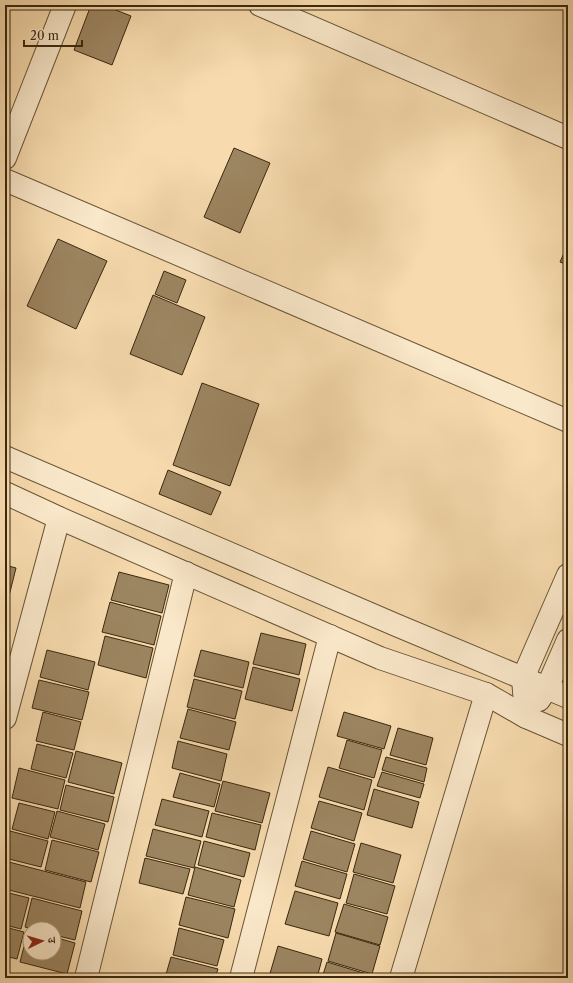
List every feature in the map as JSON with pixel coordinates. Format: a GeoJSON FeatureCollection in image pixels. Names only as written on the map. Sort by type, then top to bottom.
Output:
{"type":"FeatureCollection","features":[{"type":"Feature","properties":{"kind":"street"},"geometry":{"type":"LineString","coordinates":[[5,158],[65,5]]}},
{"type":"Feature","properties":{"kind":"street"},"geometry":{"type":"LineString","coordinates":[[260,5],[568,138]]}},
{"type":"Feature","properties":{"kind":"street"},"geometry":{"type":"LineString","coordinates":[[5,180],[568,421]]}},
{"type":"Feature","properties":{"kind":"street"},"geometry":{"type":"LineString","coordinates":[[5,457],[396,625],[568,697]]}},
{"type":"Feature","properties":{"kind":"street"},"geometry":{"type":"LineString","coordinates":[[5,493],[380,658],[486,694],[526,717],[568,735]]}},
{"type":"Feature","properties":{"kind":"street"},"geometry":{"type":"LineString","coordinates":[[5,718],[59,518]]}},
{"type":"Feature","properties":{"kind":"street"},"geometry":{"type":"LineString","coordinates":[[86,978],[186,573]]}},
{"type":"Feature","properties":{"kind":"street"},"geometry":{"type":"LineString","coordinates":[[526,717],[523,678],[568,575]]}},
{"type":"Feature","properties":{"kind":"street"},"geometry":{"type":"LineString","coordinates":[[241,978],[330,636]]}},
{"type":"Feature","properties":{"kind":"street"},"geometry":{"type":"LineString","coordinates":[[526,717],[548,688],[568,640]]}},
{"type":"Feature","properties":{"kind":"street"},"geometry":{"type":"LineString","coordinates":[[401,978],[486,694]]}},
{"type":"Feature","properties":{"kind":"building"},"geometry":{"type":"Polygon","coordinates":[[[91,5],[103,5],[131,16],[112,65],[74,50],[91,5]]]}},
{"type":"Feature","properties":{"kind":"building"},"geometry":{"type":"Polygon","coordinates":[[[234,148],[270,163],[240,233],[204,217],[234,148]]]}},
{"type":"Feature","properties":{"kind":"building"},"geometry":{"type":"Polygon","coordinates":[[[58,239],[107,261],[76,329],[27,306],[58,239]]]}},
{"type":"Feature","properties":{"kind":"building"},"geometry":{"type":"Polygon","coordinates":[[[568,244],[568,265],[560,262],[568,244]]]}},
{"type":"Feature","properties":{"kind":"building"},"geometry":{"type":"Polygon","coordinates":[[[164,271],[186,280],[177,303],[155,294],[164,271]]]}},
{"type":"Feature","properties":{"kind":"building"},"geometry":{"type":"Polygon","coordinates":[[[153,295],[205,317],[182,375],[130,354],[153,295]]]}},
{"type":"Feature","properties":{"kind":"building"},"geometry":{"type":"Polygon","coordinates":[[[202,383],[259,404],[230,486],[173,465],[202,383]]]}},
{"type":"Feature","properties":{"kind":"building"},"geometry":{"type":"Polygon","coordinates":[[[168,470],[221,492],[211,515],[159,494],[168,470]]]}},
{"type":"Feature","properties":{"kind":"building"},"geometry":{"type":"Polygon","coordinates":[[[5,565],[16,568],[9,596],[5,595],[5,565]]]}},
{"type":"Feature","properties":{"kind":"building"},"geometry":{"type":"Polygon","coordinates":[[[119,572],[169,585],[162,613],[111,600],[119,572]]]}},
{"type":"Feature","properties":{"kind":"building"},"geometry":{"type":"Polygon","coordinates":[[[110,602],[161,616],[154,645],[102,632],[110,602]]]}},
{"type":"Feature","properties":{"kind":"building"},"geometry":{"type":"Polygon","coordinates":[[[261,633],[306,644],[299,675],[253,664],[261,633]]]}},
{"type":"Feature","properties":{"kind":"building"},"geometry":{"type":"Polygon","coordinates":[[[105,636],[153,648],[146,678],[98,665],[105,636]]]}},
{"type":"Feature","properties":{"kind":"building"},"geometry":{"type":"Polygon","coordinates":[[[47,650],[95,662],[88,690],[40,677],[47,650]]]}},
{"type":"Feature","properties":{"kind":"building"},"geometry":{"type":"Polygon","coordinates":[[[201,650],[249,662],[243,688],[194,676],[201,650]]]}},
{"type":"Feature","properties":{"kind":"building"},"geometry":{"type":"Polygon","coordinates":[[[253,667],[300,679],[292,711],[245,699],[253,667]]]}},
{"type":"Feature","properties":{"kind":"building"},"geometry":{"type":"Polygon","coordinates":[[[194,679],[242,691],[235,719],[187,707],[194,679]]]}},
{"type":"Feature","properties":{"kind":"building"},"geometry":{"type":"Polygon","coordinates":[[[39,680],[89,692],[82,720],[32,708],[39,680]]]}},
{"type":"Feature","properties":{"kind":"building"},"geometry":{"type":"Polygon","coordinates":[[[188,709],[236,722],[229,750],[180,738],[188,709]]]}},
{"type":"Feature","properties":{"kind":"building"},"geometry":{"type":"Polygon","coordinates":[[[43,712],[81,722],[74,750],[36,741],[43,712]]]}},
{"type":"Feature","properties":{"kind":"building"},"geometry":{"type":"Polygon","coordinates":[[[344,712],[391,726],[384,749],[337,736],[344,712]]]}},
{"type":"Feature","properties":{"kind":"building"},"geometry":{"type":"Polygon","coordinates":[[[398,728],[433,738],[426,765],[390,755],[398,728]]]}},
{"type":"Feature","properties":{"kind":"building"},"geometry":{"type":"Polygon","coordinates":[[[347,740],[382,750],[374,778],[339,768],[347,740]]]}},
{"type":"Feature","properties":{"kind":"building"},"geometry":{"type":"Polygon","coordinates":[[[178,741],[227,754],[221,781],[172,768],[178,741]]]}},
{"type":"Feature","properties":{"kind":"building"},"geometry":{"type":"Polygon","coordinates":[[[37,744],[73,753],[66,778],[31,769],[37,744]]]}},
{"type":"Feature","properties":{"kind":"building"},"geometry":{"type":"Polygon","coordinates":[[[76,751],[122,763],[114,794],[68,782],[76,751]]]}},
{"type":"Feature","properties":{"kind":"building"},"geometry":{"type":"Polygon","coordinates":[[[386,757],[427,768],[424,782],[382,770],[386,757]]]}},
{"type":"Feature","properties":{"kind":"building"},"geometry":{"type":"Polygon","coordinates":[[[328,767],[372,780],[364,810],[319,797],[328,767]]]}},
{"type":"Feature","properties":{"kind":"building"},"geometry":{"type":"Polygon","coordinates":[[[19,768],[65,780],[58,809],[12,798],[19,768]]]}},
{"type":"Feature","properties":{"kind":"building"},"geometry":{"type":"Polygon","coordinates":[[[382,772],[424,784],[420,798],[377,786],[382,772]]]}},
{"type":"Feature","properties":{"kind":"building"},"geometry":{"type":"Polygon","coordinates":[[[180,773],[220,784],[214,807],[173,797],[180,773]]]}},
{"type":"Feature","properties":{"kind":"building"},"geometry":{"type":"Polygon","coordinates":[[[223,781],[270,793],[262,823],[215,811],[223,781]]]}},
{"type":"Feature","properties":{"kind":"building"},"geometry":{"type":"Polygon","coordinates":[[[66,785],[114,797],[108,822],[60,810],[66,785]]]}},
{"type":"Feature","properties":{"kind":"building"},"geometry":{"type":"Polygon","coordinates":[[[374,789],[419,802],[412,828],[367,815],[374,789]]]}},
{"type":"Feature","properties":{"kind":"building"},"geometry":{"type":"Polygon","coordinates":[[[162,799],[209,811],[202,837],[155,825],[162,799]]]}},
{"type":"Feature","properties":{"kind":"building"},"geometry":{"type":"Polygon","coordinates":[[[319,801],[362,813],[354,841],[311,828],[319,801]]]}},
{"type":"Feature","properties":{"kind":"building"},"geometry":{"type":"Polygon","coordinates":[[[19,803],[55,812],[48,839],[12,829],[19,803]]]}},
{"type":"Feature","properties":{"kind":"building"},"geometry":{"type":"Polygon","coordinates":[[[57,811],[105,824],[98,850],[50,837],[57,811]]]}},
{"type":"Feature","properties":{"kind":"building"},"geometry":{"type":"Polygon","coordinates":[[[212,813],[261,825],[255,850],[206,837],[212,813]]]}},
{"type":"Feature","properties":{"kind":"building"},"geometry":{"type":"Polygon","coordinates":[[[153,829],[201,841],[194,868],[146,856],[153,829]]]}},
{"type":"Feature","properties":{"kind":"building"},"geometry":{"type":"Polygon","coordinates":[[[10,831],[48,841],[41,867],[5,858],[5,851],[10,831]]]}},
{"type":"Feature","properties":{"kind":"building"},"geometry":{"type":"Polygon","coordinates":[[[311,831],[355,844],[347,872],[303,859],[311,831]]]}},
{"type":"Feature","properties":{"kind":"building"},"geometry":{"type":"Polygon","coordinates":[[[52,840],[99,852],[91,882],[45,870],[52,840]]]}},
{"type":"Feature","properties":{"kind":"building"},"geometry":{"type":"Polygon","coordinates":[[[204,841],[250,853],[244,877],[198,865],[204,841]]]}},
{"type":"Feature","properties":{"kind":"building"},"geometry":{"type":"Polygon","coordinates":[[[361,843],[401,855],[393,883],[353,872],[361,843]]]}},
{"type":"Feature","properties":{"kind":"building"},"geometry":{"type":"Polygon","coordinates":[[[145,858],[190,869],[183,894],[139,883],[145,858]]]}},
{"type":"Feature","properties":{"kind":"building"},"geometry":{"type":"Polygon","coordinates":[[[5,861],[86,882],[80,908],[5,889],[5,861]]]}},
{"type":"Feature","properties":{"kind":"building"},"geometry":{"type":"Polygon","coordinates":[[[302,861],[347,874],[340,899],[295,886],[302,861]]]}},
{"type":"Feature","properties":{"kind":"building"},"geometry":{"type":"Polygon","coordinates":[[[195,867],[241,880],[234,907],[188,895],[195,867]]]}},
{"type":"Feature","properties":{"kind":"building"},"geometry":{"type":"Polygon","coordinates":[[[354,874],[395,886],[387,914],[346,903],[354,874]]]}},
{"type":"Feature","properties":{"kind":"building"},"geometry":{"type":"Polygon","coordinates":[[[295,891],[338,903],[329,936],[285,924],[295,891]]]}},
{"type":"Feature","properties":{"kind":"building"},"geometry":{"type":"Polygon","coordinates":[[[5,892],[29,898],[21,929],[5,925],[5,892]]]}},
{"type":"Feature","properties":{"kind":"building"},"geometry":{"type":"Polygon","coordinates":[[[186,897],[235,909],[228,938],[179,925],[186,897]]]}},
{"type":"Feature","properties":{"kind":"building"},"geometry":{"type":"Polygon","coordinates":[[[32,898],[82,911],[75,940],[62,937],[62,921],[26,921],[32,898]]]}},
{"type":"Feature","properties":{"kind":"building"},"geometry":{"type":"Polygon","coordinates":[[[344,904],[388,917],[380,945],[335,932],[344,904]]]}},
{"type":"Feature","properties":{"kind":"building"},"geometry":{"type":"Polygon","coordinates":[[[5,927],[22,931],[22,940],[17,959],[5,956],[5,927]]]}},
{"type":"Feature","properties":{"kind":"building"},"geometry":{"type":"Polygon","coordinates":[[[179,928],[224,940],[217,966],[173,955],[179,928]]]}},
{"type":"Feature","properties":{"kind":"building"},"geometry":{"type":"Polygon","coordinates":[[[336,933],[380,946],[372,974],[328,961],[336,933]]]}},
{"type":"Feature","properties":{"kind":"building"},"geometry":{"type":"Polygon","coordinates":[[[62,939],[75,943],[67,974],[20,962],[22,954],[22,961],[62,961],[62,939]]]}},
{"type":"Feature","properties":{"kind":"building"},"geometry":{"type":"Polygon","coordinates":[[[278,946],[322,959],[317,978],[269,977],[278,946]]]}},
{"type":"Feature","properties":{"kind":"building"},"geometry":{"type":"Polygon","coordinates":[[[171,957],[218,969],[215,978],[165,978],[171,957]]]}},
{"type":"Feature","properties":{"kind":"building"},"geometry":{"type":"Polygon","coordinates":[[[327,962],[370,975],[369,978],[322,978],[327,962]]]}}]}
